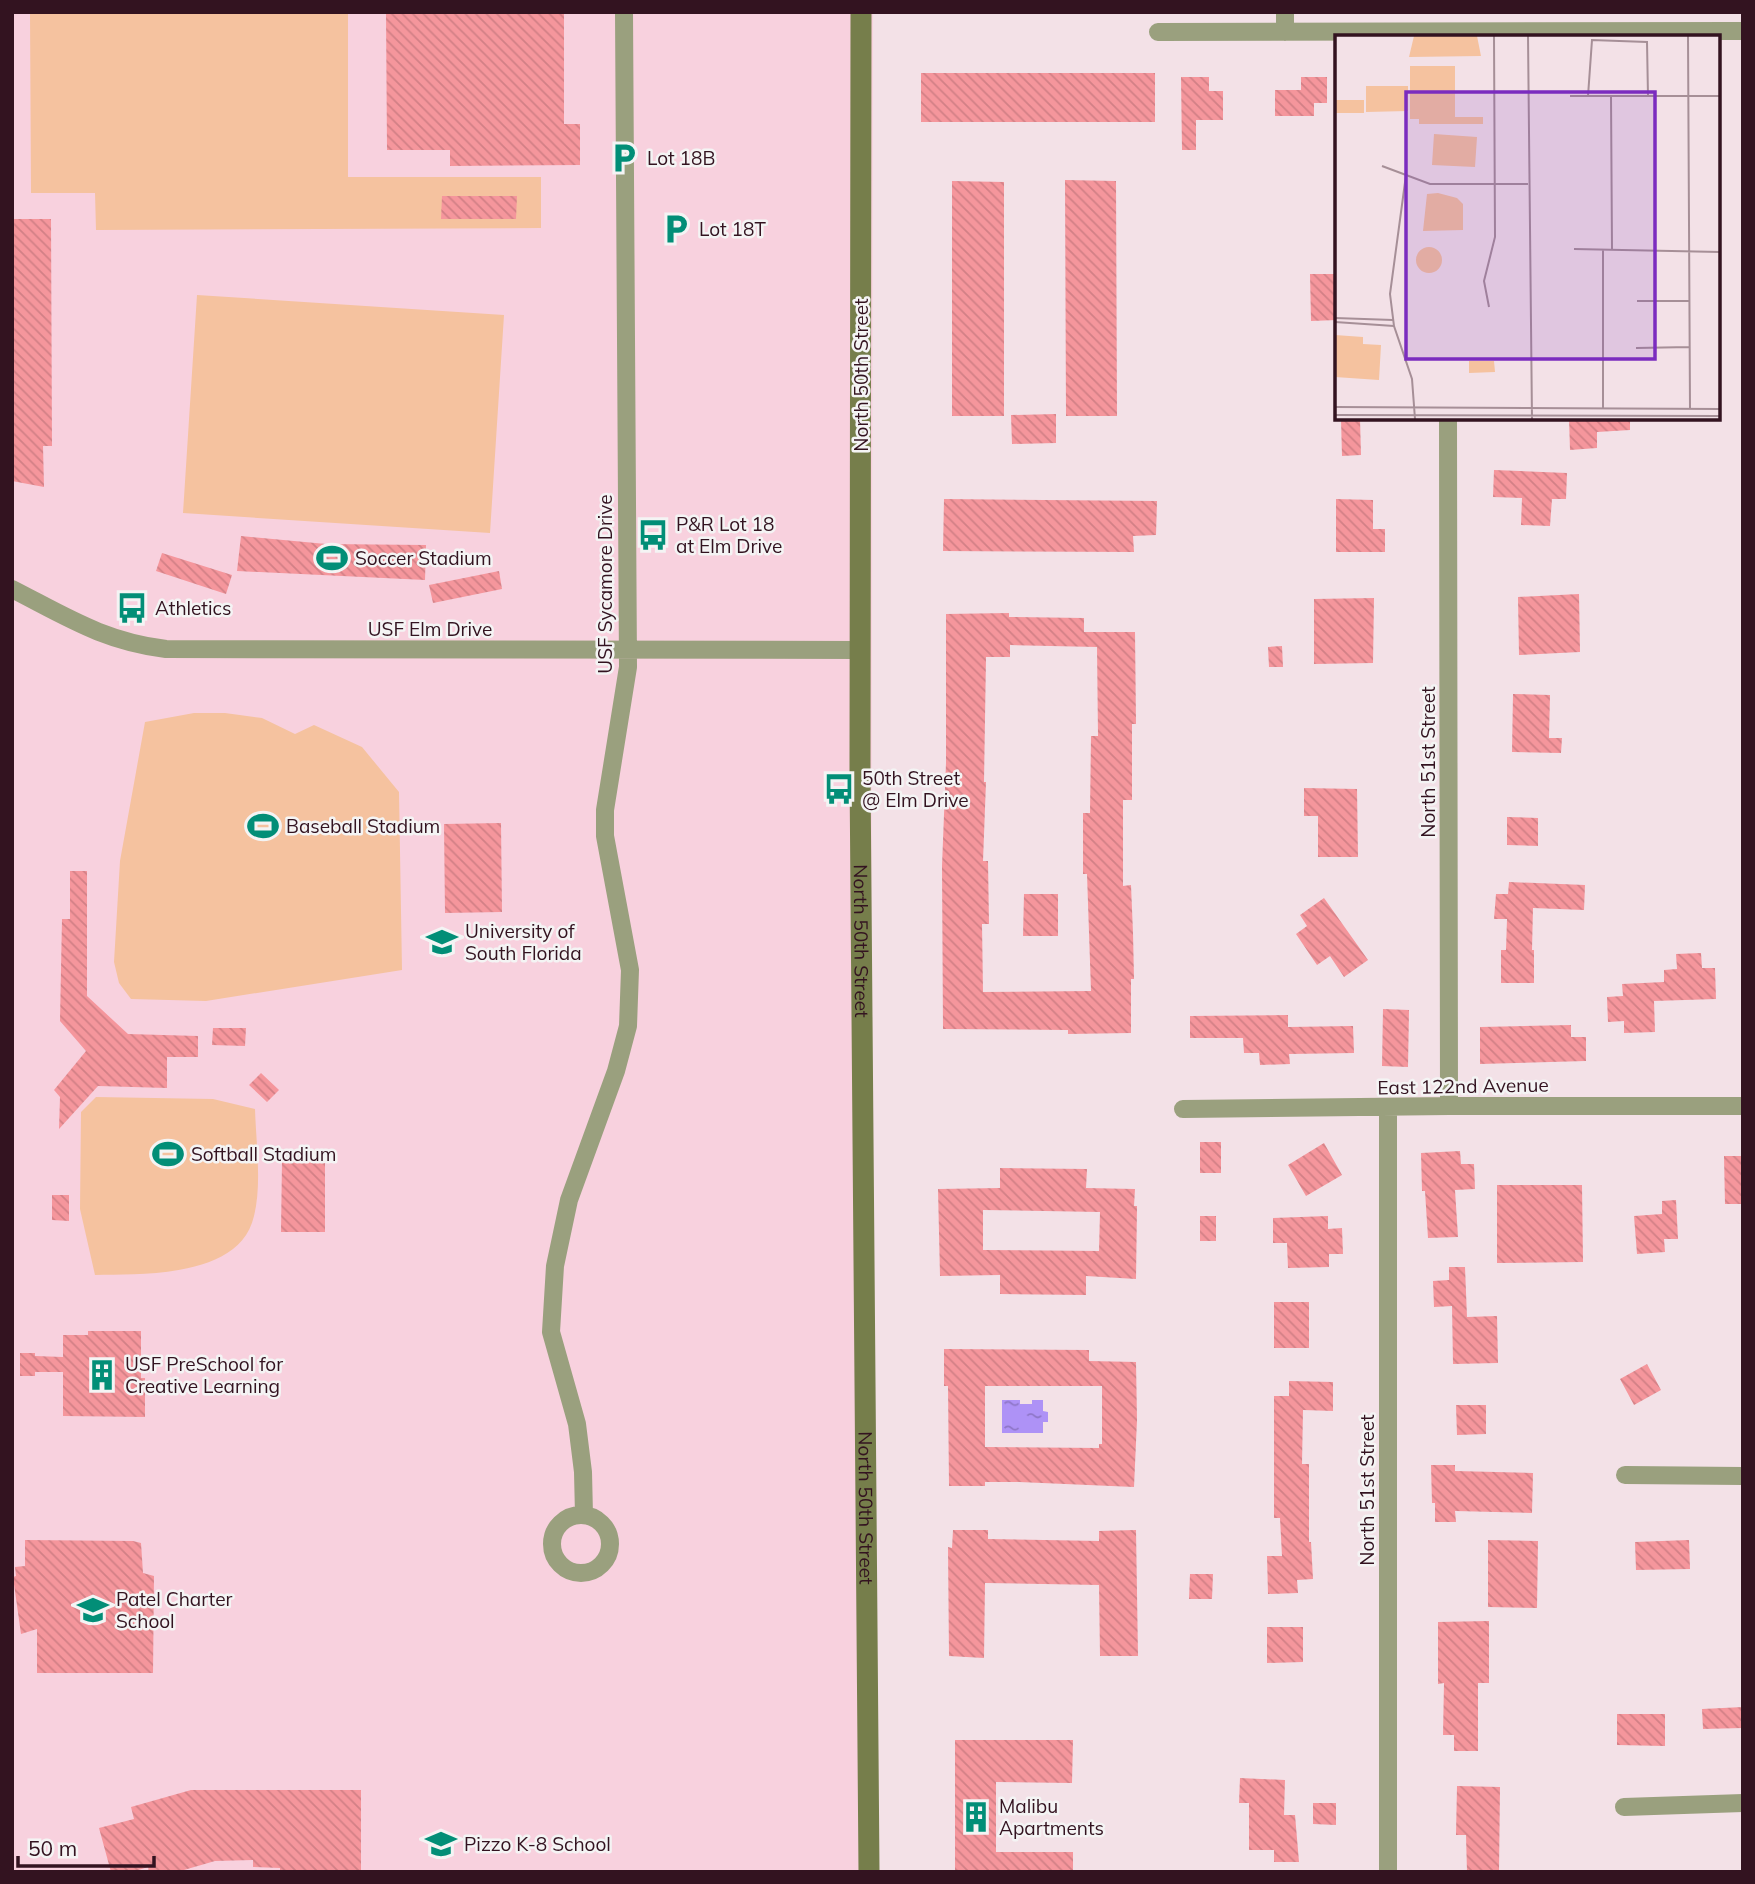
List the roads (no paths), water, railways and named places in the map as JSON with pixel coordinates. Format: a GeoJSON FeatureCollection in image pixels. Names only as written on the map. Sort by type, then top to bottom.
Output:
{"type":"FeatureCollection","features":[{"type":"Feature","properties":{"kind":"street","name":"USF Sycamore Drive"},"geometry":{"type":"LineString","coordinates":[[583,1515],[583,1472],[577,1424],[551,1332],[555,1266],[569,1200],[616,1072],[628,1026],[630,970],[605,836],[605,810],[628,667],[624,12]]}},
{"type":"Feature","properties":{"kind":"street","name":"North 50th Street"},"geometry":{"type":"LineString","coordinates":[[861,12],[860,650],[869,1872]]}},
{"type":"Feature","properties":{"kind":"street"},"geometry":{"type":"LineString","coordinates":[[1285,12],[1285,32]]}},
{"type":"Feature","properties":{"kind":"street"},"geometry":{"type":"LineString","coordinates":[[1706,31],[1707,12]]}},
{"type":"Feature","properties":{"kind":"street"},"geometry":{"type":"LineString","coordinates":[[1158,32],[1448,34],[1743,31]]}},
{"type":"Feature","properties":{"kind":"street","name":"North 51st Street"},"geometry":{"type":"LineString","coordinates":[[1448,420],[1449,1106]]}},
{"type":"Feature","properties":{"kind":"street","name":"USF Elm Drive"},"geometry":{"type":"LineString","coordinates":[[12,589],[86,628],[114,639],[166,649],[860,650]]}},
{"type":"Feature","properties":{"kind":"street","name":"East 122nd Avenue"},"geometry":{"type":"LineString","coordinates":[[1183,1109],[1743,1106]]}},
{"type":"Feature","properties":{"kind":"street","name":"North 51st Street"},"geometry":{"type":"LineString","coordinates":[[1388,1108],[1388,1872]]}},
{"type":"Feature","properties":{"kind":"street"},"geometry":{"type":"LineString","coordinates":[[1625,1475],[1743,1476]]}},
{"type":"Feature","properties":{"kind":"street"},"geometry":{"type":"LineString","coordinates":[[1624,1807],[1743,1803]]}},
{"type":"Feature","properties":{"kind":"water"},"geometry":{"type":"Polygon","coordinates":[[[1002,1400],[1020,1400],[1020,1404],[1032,1404],[1032,1400],[1043,1400],[1043,1411],[1048,1412],[1048,1422],[1043,1422],[1043,1433],[1002,1433],[1002,1400]]]}},
{"type":"Feature","properties":{"kind":"place","name":"Lot 18B"},"geometry":{"type":"Point","coordinates":[624,158]}},
{"type":"Feature","properties":{"kind":"place","name":"Lot 18T"},"geometry":{"type":"Point","coordinates":[676,229]}},
{"type":"Feature","properties":{"kind":"place","name":"P&R Lot 18 at Elm Drive"},"geometry":{"type":"Point","coordinates":[653,535]}},
{"type":"Feature","properties":{"kind":"place","name":"Soccer Stadium"},"geometry":{"type":"Point","coordinates":[332,558]}},
{"type":"Feature","properties":{"kind":"place","name":"Athletics"},"geometry":{"type":"Point","coordinates":[132,608]}},
{"type":"Feature","properties":{"kind":"place","name":"50th Street @ Elm Drive"},"geometry":{"type":"Point","coordinates":[839,789]}},
{"type":"Feature","properties":{"kind":"place","name":"Baseball Stadium"},"geometry":{"type":"Point","coordinates":[263,826]}},
{"type":"Feature","properties":{"kind":"place","name":"University of South Florida"},"geometry":{"type":"Point","coordinates":[442,942]}},
{"type":"Feature","properties":{"kind":"place","name":"Softball Stadium"},"geometry":{"type":"Point","coordinates":[168,1154]}},
{"type":"Feature","properties":{"kind":"place","name":"USF PreSchool for Creative Learning"},"geometry":{"type":"Point","coordinates":[102,1375]}},
{"type":"Feature","properties":{"kind":"place","name":"Patel Charter School"},"geometry":{"type":"Point","coordinates":[93,1610]}},
{"type":"Feature","properties":{"kind":"place","name":"Malibu Apartments"},"geometry":{"type":"Point","coordinates":[976,1817]}},
{"type":"Feature","properties":{"kind":"place","name":"Pizzo K-8 School"},"geometry":{"type":"Point","coordinates":[441,1844]}}]}
